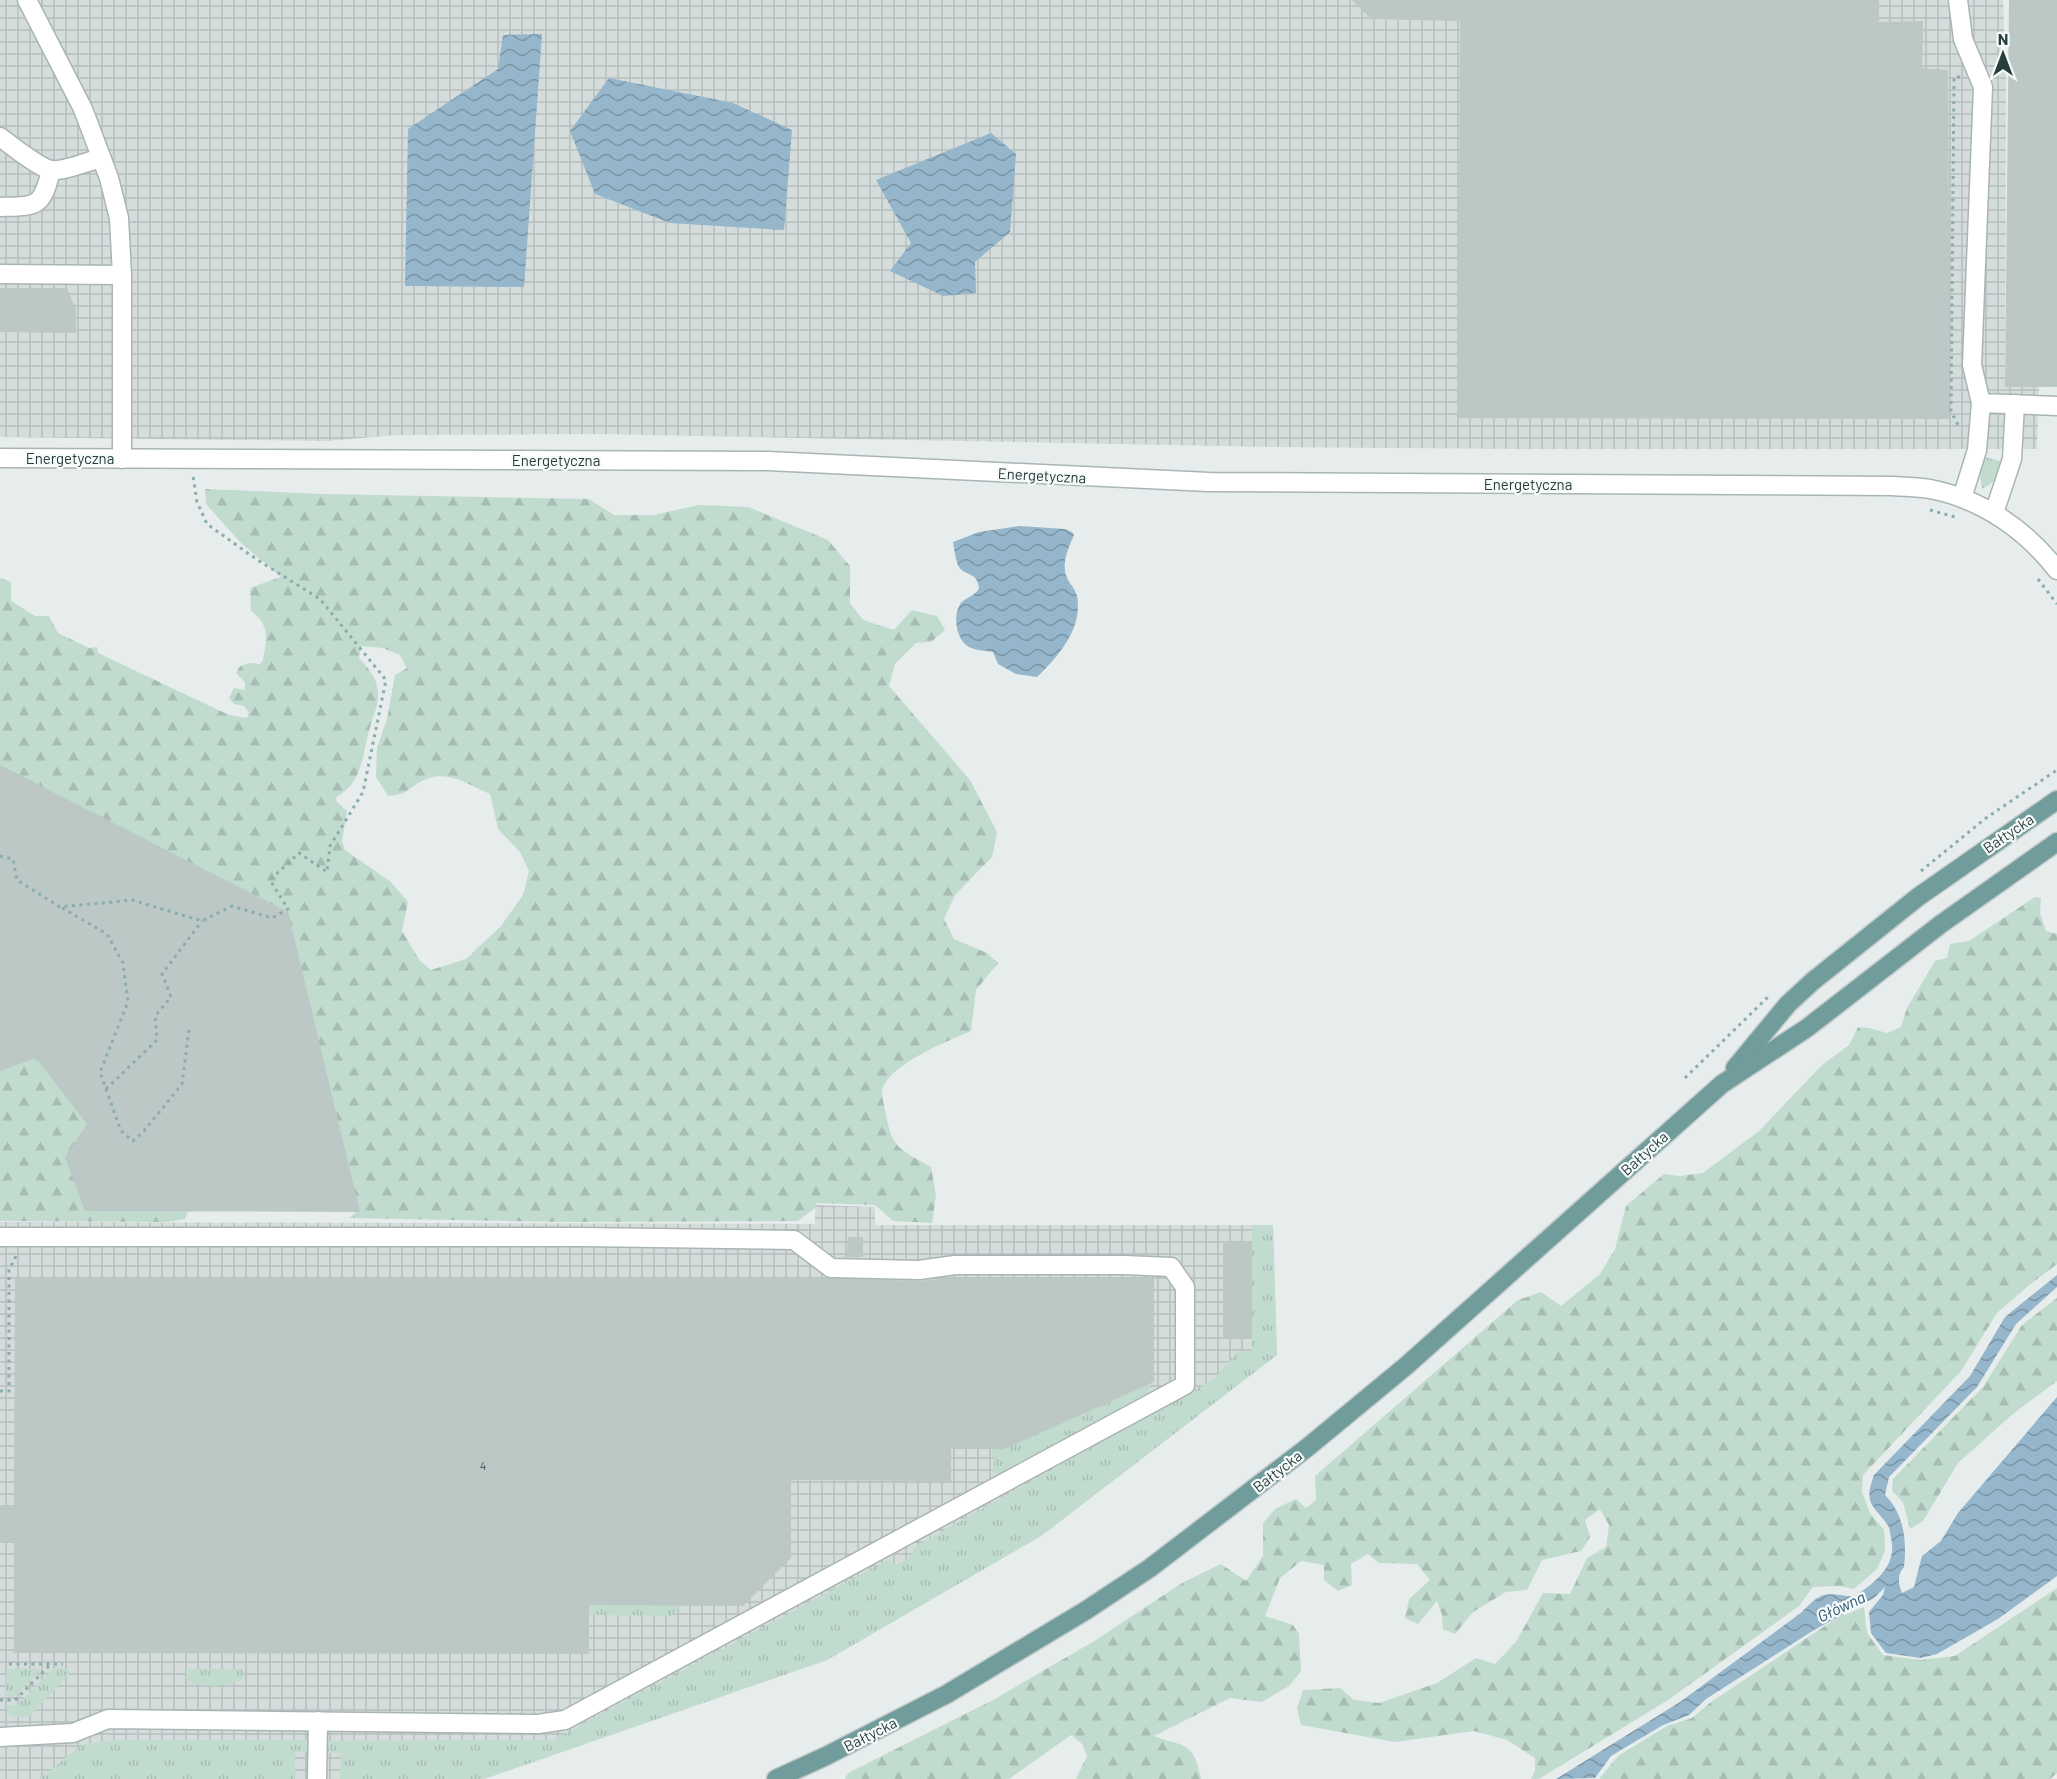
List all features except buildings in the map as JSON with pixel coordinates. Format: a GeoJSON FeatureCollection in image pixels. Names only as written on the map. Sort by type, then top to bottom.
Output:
{"type":"FeatureCollection","features":[{"type":"Feature","properties":{"kind":"main road","name":"Bałtycka"},"geometry":{"type":"LineString","coordinates":[[1722,1084],[1788,1004],[1813,981],[1927,891],[2057,800]]}},
{"type":"Feature","properties":{"kind":"main road","name":"Bałtycka"},"geometry":{"type":"LineString","coordinates":[[776,1779],[947,1694],[1085,1611],[1159,1561],[1308,1447],[1406,1366],[1722,1084],[1807,1028],[1950,917],[2057,842]]}},
{"type":"Feature","properties":{"kind":"street"},"geometry":{"type":"LineString","coordinates":[[27,0],[82,109],[101,158],[119,218],[122,275],[122,459]]}},
{"type":"Feature","properties":{"kind":"street"},"geometry":{"type":"LineString","coordinates":[[1958,0],[1964,39],[1983,87],[1972,365],[1981,403],[1977,450],[1962,498]]}},
{"type":"Feature","properties":{"kind":"street"},"geometry":{"type":"LineString","coordinates":[[0,137],[51,170],[101,158]]}},
{"type":"Feature","properties":{"kind":"street"},"geometry":{"type":"LineString","coordinates":[[0,207],[27,206],[39,202],[45,193],[51,170]]}},
{"type":"Feature","properties":{"kind":"street"},"geometry":{"type":"LineString","coordinates":[[0,274],[122,275]]}},
{"type":"Feature","properties":{"kind":"street"},"geometry":{"type":"LineString","coordinates":[[1981,403],[2057,406]]}},
{"type":"Feature","properties":{"kind":"street"},"geometry":{"type":"LineString","coordinates":[[1994,513],[2012,459],[2015,404]]}},
{"type":"Feature","properties":{"kind":"street","name":"Energetyczna"},"geometry":{"type":"LineString","coordinates":[[0,458],[768,461],[1209,482],[1893,486],[1931,489],[1962,498],[1994,513],[2029,539],[2057,570]]}},
{"type":"Feature","properties":{"kind":"street"},"geometry":{"type":"LineString","coordinates":[[0,1237],[583,1237],[794,1240],[831,1268],[918,1270],[955,1265],[1172,1267],[1185,1287],[1185,1385],[565,1720],[538,1724],[108,1719],[74,1733],[0,1737]]}},
{"type":"Feature","properties":{"kind":"street"},"geometry":{"type":"LineString","coordinates":[[317,1779],[318,1721]]}},
{"type":"Feature","properties":{"kind":"path"},"geometry":{"type":"LineString","coordinates":[[106,1089],[157,1040],[155,1016],[171,997],[162,974],[202,921],[232,906],[272,918],[288,909],[270,880],[299,853],[327,872],[330,846],[363,792],[386,680],[320,598],[256,559],[207,524],[197,502],[192,459]]}},
{"type":"Feature","properties":{"kind":"path"},"geometry":{"type":"LineString","coordinates":[[0,856],[13,859],[17,880],[107,934],[123,963],[128,1002],[99,1072],[121,1131],[133,1141],[144,1131],[182,1084],[189,1030]]}},
{"type":"Feature","properties":{"kind":"path"},"geometry":{"type":"LineString","coordinates":[[60,907],[132,900],[202,921]]}},
{"type":"Feature","properties":{"kind":"path"},"geometry":{"type":"LineString","coordinates":[[0,1391],[9,1391],[9,1270],[12,1260],[18,1254]]}},
{"type":"Feature","properties":{"kind":"path"},"geometry":{"type":"LineString","coordinates":[[9,1664],[63,1664]]}},
{"type":"Feature","properties":{"kind":"path"},"geometry":{"type":"LineString","coordinates":[[0,1700],[15,1700],[51,1664]]}},
{"type":"Feature","properties":{"kind":"shaded area"},"geometry":{"type":"Polygon","coordinates":[[[0,0],[2003,0],[2006,80],[2005,378],[2042,385],[2039,388],[2037,449],[1273,447],[599,434],[396,435],[327,441],[0,437],[0,0]]]}},
{"type":"Feature","properties":{"kind":"shaded area"},"geometry":{"type":"Polygon","coordinates":[[[815,1205],[875,1207],[875,1225],[1273,1225],[1277,1355],[1041,1536],[827,1660],[490,1777],[483,1779],[0,1779],[0,1222],[815,1224],[815,1205]]]}},
{"type":"Feature","properties":{"kind":"green space"},"geometry":{"type":"Polygon","coordinates":[[[1985,457],[2004,462],[1993,482],[1982,489],[1980,476],[1985,457]]]}},
{"type":"Feature","properties":{"kind":"green space"},"geometry":{"type":"Polygon","coordinates":[[[205,489],[323,494],[589,499],[614,515],[654,515],[699,505],[748,507],[828,540],[850,566],[850,603],[863,620],[894,630],[912,610],[937,616],[945,630],[931,642],[916,643],[895,664],[889,686],[970,780],[997,832],[992,857],[955,895],[944,919],[954,939],[987,953],[998,963],[976,990],[971,1031],[906,1063],[894,1072],[882,1092],[891,1136],[900,1148],[931,1167],[936,1196],[932,1223],[893,1221],[875,1205],[816,1203],[815,1208],[798,1221],[568,1222],[349,1218],[359,1210],[216,1208],[188,1212],[185,1219],[167,1222],[0,1221],[0,578],[11,582],[11,601],[35,616],[49,616],[58,633],[89,648],[97,647],[98,653],[229,715],[247,718],[249,713],[244,706],[234,704],[229,698],[234,688],[245,690],[245,682],[236,673],[240,666],[250,663],[260,664],[263,660],[266,632],[261,621],[251,611],[250,588],[281,577],[241,543],[206,504],[205,489]],[[361,646],[359,658],[374,678],[378,697],[357,775],[352,784],[336,797],[337,802],[347,811],[342,841],[345,850],[391,882],[408,902],[402,931],[420,961],[431,970],[466,959],[501,926],[523,895],[529,871],[520,852],[498,829],[490,794],[457,779],[440,776],[431,777],[404,792],[388,796],[376,777],[377,748],[387,719],[395,675],[407,668],[400,655],[383,648],[361,646]]]}},
{"type":"Feature","properties":{"kind":"green space"},"geometry":{"type":"Polygon","coordinates":[[[2035,897],[2041,898],[2040,913],[2046,931],[2057,934],[2057,1264],[1997,1313],[1961,1371],[1863,1475],[1862,1492],[1870,1513],[1884,1530],[1885,1551],[1877,1569],[1854,1589],[1839,1586],[1813,1587],[1799,1606],[1668,1700],[1539,1779],[1531,1779],[1535,1771],[1535,1758],[1507,1740],[1474,1731],[1395,1742],[1301,1725],[1297,1708],[1303,1690],[1340,1688],[1354,1700],[1379,1703],[1437,1683],[1476,1658],[1495,1664],[1516,1642],[1543,1593],[1570,1594],[1587,1558],[1606,1547],[1609,1525],[1600,1509],[1585,1520],[1590,1537],[1581,1551],[1542,1560],[1527,1590],[1506,1592],[1473,1612],[1455,1634],[1443,1629],[1442,1615],[1437,1601],[1418,1624],[1405,1618],[1409,1599],[1430,1580],[1417,1564],[1379,1563],[1368,1554],[1351,1564],[1352,1585],[1338,1591],[1324,1580],[1324,1565],[1301,1561],[1280,1578],[1265,1616],[1293,1625],[1299,1634],[1301,1671],[1289,1686],[1262,1702],[1230,1698],[1154,1736],[1187,1747],[1195,1758],[1201,1779],[1076,1779],[1087,1756],[1082,1744],[1071,1735],[1009,1779],[845,1779],[848,1773],[993,1700],[1096,1640],[1182,1583],[1221,1564],[1246,1581],[1263,1556],[1263,1523],[1275,1509],[1296,1499],[1306,1508],[1316,1500],[1315,1476],[1518,1300],[1541,1292],[1561,1306],[1600,1274],[1615,1249],[1626,1206],[1664,1174],[1680,1176],[1703,1173],[1759,1131],[1822,1065],[1849,1045],[1858,1027],[1887,1033],[1901,1027],[1907,1008],[1935,961],[1947,958],[1950,944],[1969,941],[2035,897]]]}},
{"type":"Feature","properties":{"kind":"green space"},"geometry":{"type":"Polygon","coordinates":[[[1252,1225],[1273,1225],[1277,1355],[1041,1536],[827,1660],[490,1777],[483,1779],[340,1779],[341,1753],[326,1751],[325,1744],[328,1741],[553,1740],[890,1559],[895,1565],[907,1560],[916,1546],[1214,1379],[1238,1351],[1252,1351],[1252,1225]]]}},
{"type":"Feature","properties":{"kind":"green space"},"geometry":{"type":"Polygon","coordinates":[[[2057,1298],[2057,1381],[2014,1413],[1958,1463],[1923,1521],[1910,1529],[1903,1502],[1892,1491],[1893,1479],[1983,1387],[2022,1325],[2057,1298]]]}},
{"type":"Feature","properties":{"kind":"green space"},"geometry":{"type":"Polygon","coordinates":[[[1151,1383],[1148,1393],[1143,1397],[998,1475],[993,1472],[992,1449],[1004,1449],[1151,1383]]]}},
{"type":"Feature","properties":{"kind":"green space"},"geometry":{"type":"Polygon","coordinates":[[[2057,1588],[2057,1773],[2050,1779],[1599,1779],[1618,1756],[1667,1726],[1692,1718],[1711,1702],[1837,1618],[1864,1607],[1867,1633],[1883,1655],[1920,1660],[1955,1656],[2057,1588]]]}},
{"type":"Feature","properties":{"kind":"green space"},"geometry":{"type":"Polygon","coordinates":[[[589,1605],[682,1605],[671,1616],[589,1615],[589,1605]]]}},
{"type":"Feature","properties":{"kind":"green space"},"geometry":{"type":"Polygon","coordinates":[[[54,1668],[69,1669],[69,1674],[31,1715],[19,1718],[9,1714],[6,1705],[17,1705],[54,1668]]]}},
{"type":"Feature","properties":{"kind":"green space"},"geometry":{"type":"Polygon","coordinates":[[[6,1669],[42,1669],[14,1697],[5,1697],[6,1669]]]}},
{"type":"Feature","properties":{"kind":"green space"},"geometry":{"type":"Polygon","coordinates":[[[186,1669],[243,1669],[243,1679],[230,1684],[205,1686],[186,1679],[186,1669]]]}},
{"type":"Feature","properties":{"kind":"green space"},"geometry":{"type":"Polygon","coordinates":[[[114,1740],[308,1740],[310,1743],[307,1752],[295,1752],[295,1779],[40,1779],[85,1744],[114,1740]]]}},
{"type":"Feature","properties":{"kind":"water"},"geometry":{"type":"Polygon","coordinates":[[[542,34],[524,287],[405,286],[408,129],[498,69],[503,35],[542,34]]]}},
{"type":"Feature","properties":{"kind":"water"},"geometry":{"type":"Polygon","coordinates":[[[609,78],[733,103],[792,130],[784,230],[670,223],[595,194],[570,131],[609,78]]]}},
{"type":"Feature","properties":{"kind":"water"},"geometry":{"type":"Polygon","coordinates":[[[991,133],[1016,154],[1010,232],[975,262],[976,293],[943,296],[890,271],[911,243],[876,180],[991,133]]]}},
{"type":"Feature","properties":{"kind":"water"},"geometry":{"type":"Polygon","coordinates":[[[1020,526],[1065,529],[1074,535],[1066,557],[1065,569],[1077,596],[1076,619],[1068,641],[1037,677],[1016,674],[998,664],[993,652],[969,647],[958,633],[956,620],[961,603],[979,588],[976,579],[958,565],[953,542],[979,532],[1020,526]]]}},
{"type":"Feature","properties":{"kind":"water","name":"Główna"},"geometry":{"type":"Polygon","coordinates":[[[2057,1275],[2057,1287],[2016,1324],[1977,1387],[1889,1477],[1885,1495],[1896,1511],[1903,1528],[1905,1557],[1899,1579],[1902,1593],[1914,1587],[1922,1556],[1941,1541],[1958,1513],[2057,1397],[2057,1576],[1998,1619],[1937,1654],[1921,1658],[1886,1653],[1871,1633],[1869,1612],[1883,1595],[1885,1587],[1874,1598],[1814,1630],[1706,1699],[1689,1715],[1663,1725],[1611,1756],[1595,1778],[1556,1779],[1680,1702],[1815,1600],[1830,1594],[1854,1597],[1883,1573],[1891,1557],[1892,1548],[1889,1527],[1871,1502],[1870,1492],[1874,1475],[1970,1376],[2005,1317],[2057,1275]]]}}]}
